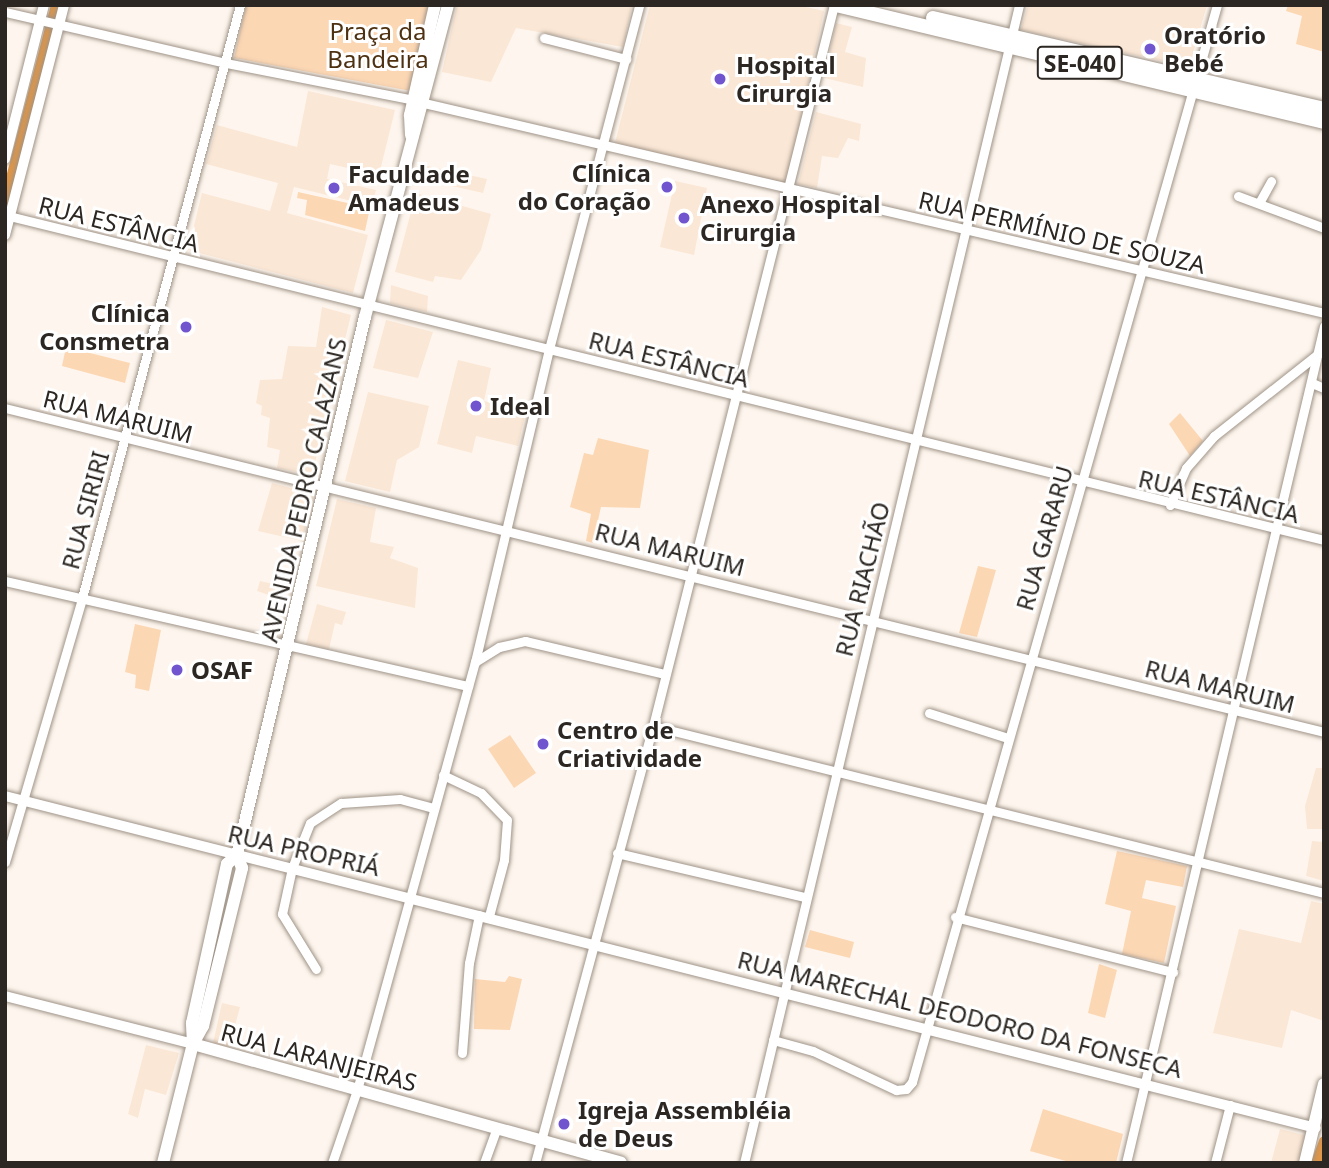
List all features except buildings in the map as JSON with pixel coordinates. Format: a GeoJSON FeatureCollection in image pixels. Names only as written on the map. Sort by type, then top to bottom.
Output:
{"type":"FeatureCollection","features":[{"type":"Feature","properties":{"kind":"main road","name":"AVENIDA PEDRO CALAZANS"},"geometry":{"type":"LineString","coordinates":[[163,1163],[193,1044],[192,1023],[227,864],[237,855],[411,136],[435,5]]}},
{"type":"Feature","properties":{"kind":"main road","name":"AVENIDA PEDRO CALAZANS"},"geometry":{"type":"LineString","coordinates":[[419,101],[448,5]]}},
{"type":"Feature","properties":{"kind":"main road","name":"SE-040"},"geometry":{"type":"LineString","coordinates":[[835,5],[1011,41]]}},
{"type":"Feature","properties":{"kind":"main road","name":"SE-040"},"geometry":{"type":"LineString","coordinates":[[876,5],[1011,41],[1193,84],[1324,109]]}},
{"type":"Feature","properties":{"kind":"main road","name":"SE-040"},"geometry":{"type":"LineString","coordinates":[[1193,84],[1324,122]]}},
{"type":"Feature","properties":{"kind":"main road","name":"RUA LARANJEIRAS"},"geometry":{"type":"LineString","coordinates":[[193,1044],[621,1163]]}},
{"type":"Feature","properties":{"kind":"main road"},"geometry":{"type":"LineString","coordinates":[[1305,1163],[1316,1128],[1324,1084]]}},
{"type":"Feature","properties":{"kind":"street"},"geometry":{"type":"LineString","coordinates":[[5,235],[49,22],[44,5]]}},
{"type":"Feature","properties":{"kind":"street"},"geometry":{"type":"LineString","coordinates":[[5,159],[49,22],[64,5]]}},
{"type":"Feature","properties":{"kind":"street","name":"RUA SIRIRI"},"geometry":{"type":"LineString","coordinates":[[5,862],[82,598],[240,5]]}},
{"type":"Feature","properties":{"kind":"street"},"geometry":{"type":"LineString","coordinates":[[332,1163],[357,1090],[475,662],[549,349],[606,146],[639,5]]}},
{"type":"Feature","properties":{"kind":"street"},"geometry":{"type":"LineString","coordinates":[[535,1163],[653,726],[835,5]]}},
{"type":"Feature","properties":{"kind":"street","name":"RUA RIACHÃO"},"geometry":{"type":"LineString","coordinates":[[744,1163],[870,618],[919,439],[964,227],[1019,5]]}},
{"type":"Feature","properties":{"kind":"street","name":"RUA GARARU"},"geometry":{"type":"LineString","coordinates":[[773,1040],[813,1051],[896,1090],[906,1089],[912,1082],[955,917],[1216,5]]}},
{"type":"Feature","properties":{"kind":"street","name":"RUA PERMÍNIO DE SOUZA"},"geometry":{"type":"LineString","coordinates":[[5,12],[226,63],[419,101],[789,190],[964,227],[1139,271],[1324,313]]}},
{"type":"Feature","properties":{"kind":"street"},"geometry":{"type":"LineString","coordinates":[[544,38],[626,59]]}},
{"type":"Feature","properties":{"kind":"street"},"geometry":{"type":"LineString","coordinates":[[1259,203],[1271,181]]}},
{"type":"Feature","properties":{"kind":"street"},"geometry":{"type":"LineString","coordinates":[[1238,196],[1324,228]]}},
{"type":"Feature","properties":{"kind":"street","name":"RUA ESTÂNCIA"},"geometry":{"type":"LineString","coordinates":[[7,216],[919,439],[1170,505],[1324,540]]}},
{"type":"Feature","properties":{"kind":"street"},"geometry":{"type":"LineString","coordinates":[[1126,1163],[1311,383],[1321,352],[1324,326]]}},
{"type":"Feature","properties":{"kind":"street"},"geometry":{"type":"LineString","coordinates":[[1170,505],[1196,454],[1287,374],[1321,352]]}},
{"type":"Feature","properties":{"kind":"street"},"geometry":{"type":"LineString","coordinates":[[1311,383],[1324,388]]}},
{"type":"Feature","properties":{"kind":"street","name":"RUA MARUIM"},"geometry":{"type":"LineString","coordinates":[[5,408],[691,573],[1324,732]]}},
{"type":"Feature","properties":{"kind":"street"},"geometry":{"type":"LineString","coordinates":[[5,581],[289,643],[468,686]]}},
{"type":"Feature","properties":{"kind":"street"},"geometry":{"type":"LineString","coordinates":[[475,662],[499,647],[525,640],[665,674]]}},
{"type":"Feature","properties":{"kind":"street"},"geometry":{"type":"LineString","coordinates":[[929,713],[1008,738]]}},
{"type":"Feature","properties":{"kind":"street"},"geometry":{"type":"LineString","coordinates":[[653,726],[1197,858],[1324,893]]}},
{"type":"Feature","properties":{"kind":"street"},"geometry":{"type":"LineString","coordinates":[[443,775],[481,793],[507,820],[504,860],[469,963],[462,1053]]}},
{"type":"Feature","properties":{"kind":"street","name":"RUA PROPRIÁ"},"geometry":{"type":"LineString","coordinates":[[5,796],[594,942]]}},
{"type":"Feature","properties":{"kind":"street"},"geometry":{"type":"LineString","coordinates":[[316,969],[282,914],[292,868],[310,823],[341,803],[400,799],[434,808]]}},
{"type":"Feature","properties":{"kind":"street"},"geometry":{"type":"LineString","coordinates":[[617,853],[805,897]]}},
{"type":"Feature","properties":{"kind":"street"},"geometry":{"type":"LineString","coordinates":[[955,917],[1173,972]]}},
{"type":"Feature","properties":{"kind":"street","name":"RUA MARECHAL DEODORO DA FONSECA"},"geometry":{"type":"LineString","coordinates":[[594,942],[1316,1128]]}},
{"type":"Feature","properties":{"kind":"street","name":"RUA LARANJEIRAS"},"geometry":{"type":"LineString","coordinates":[[5,996],[193,1044]]}},
{"type":"Feature","properties":{"kind":"street"},"geometry":{"type":"LineString","coordinates":[[1215,1163],[1230,1105]]}},
{"type":"Feature","properties":{"kind":"street"},"geometry":{"type":"LineString","coordinates":[[484,1163],[497,1128]]}},
{"type":"Feature","properties":{"kind":"shaded area"},"geometry":{"type":"Polygon","coordinates":[[[457,5],[632,5],[623,47],[516,28],[491,82],[442,72],[457,5]]]}},
{"type":"Feature","properties":{"kind":"shaded area","name":"Hospital Cirurgia"},"geometry":{"type":"Polygon","coordinates":[[[650,5],[797,5],[824,11],[786,185],[614,147],[650,5]]]}},
{"type":"Feature","properties":{"kind":"shaded area","name":"Oratório Bebé"},"geometry":{"type":"Polygon","coordinates":[[[1028,5],[1207,5],[1189,67],[1021,30],[1028,5]]]}},
{"type":"Feature","properties":{"kind":"shaded area"},"geometry":{"type":"Polygon","coordinates":[[[836,23],[852,27],[845,52],[866,58],[863,87],[824,78],[836,23]]]}},
{"type":"Feature","properties":{"kind":"shaded area","name":"Faculdade Amadeus"},"geometry":{"type":"Polygon","coordinates":[[[308,91],[395,110],[379,175],[330,164],[327,179],[376,190],[372,206],[294,187],[287,213],[368,235],[353,293],[188,250],[202,193],[270,211],[278,183],[206,164],[217,125],[297,147],[308,91]]]}},
{"type":"Feature","properties":{"kind":"shaded area"},"geometry":{"type":"Polygon","coordinates":[[[816,112],[861,124],[859,141],[848,138],[838,158],[822,156],[817,188],[798,184],[816,112]]]}},
{"type":"Feature","properties":{"kind":"shaded area"},"geometry":{"type":"Polygon","coordinates":[[[423,165],[487,179],[483,193],[421,179],[423,165]]]}},
{"type":"Feature","properties":{"kind":"shaded area","name":"Anexo Hospital Cirurgia"},"geometry":{"type":"Polygon","coordinates":[[[675,181],[707,188],[694,255],[660,247],[675,181]]]}},
{"type":"Feature","properties":{"kind":"shaded area"},"geometry":{"type":"Polygon","coordinates":[[[416,193],[491,214],[481,250],[461,280],[435,276],[433,282],[395,272],[416,193]]]}},
{"type":"Feature","properties":{"kind":"shaded area"},"geometry":{"type":"Polygon","coordinates":[[[391,285],[428,296],[427,312],[390,303],[391,285]]]}},
{"type":"Feature","properties":{"kind":"shaded area"},"geometry":{"type":"Polygon","coordinates":[[[322,307],[351,315],[312,475],[277,468],[280,450],[267,447],[270,418],[261,415],[262,406],[256,403],[260,380],[282,379],[288,346],[316,347],[322,307]]]}},
{"type":"Feature","properties":{"kind":"shaded area"},"geometry":{"type":"Polygon","coordinates":[[[386,320],[433,332],[418,378],[373,368],[386,320]]]}},
{"type":"Feature","properties":{"kind":"shaded area","name":"Ideal"},"geometry":{"type":"Polygon","coordinates":[[[458,360],[491,368],[484,401],[526,411],[518,446],[476,436],[472,453],[437,444],[458,360]]]}},
{"type":"Feature","properties":{"kind":"shaded area"},"geometry":{"type":"Polygon","coordinates":[[[368,392],[429,406],[419,447],[397,460],[390,492],[345,481],[368,392]]]}},
{"type":"Feature","properties":{"kind":"shaded area"},"geometry":{"type":"Polygon","coordinates":[[[272,483],[314,494],[302,541],[258,531],[272,483]]]}},
{"type":"Feature","properties":{"kind":"shaded area"},"geometry":{"type":"Polygon","coordinates":[[[337,499],[376,508],[370,542],[394,547],[390,558],[418,568],[415,608],[316,586],[337,499]]]}},
{"type":"Feature","properties":{"kind":"shaded area"},"geometry":{"type":"Polygon","coordinates":[[[260,581],[286,587],[275,635],[264,632],[272,596],[257,591],[260,581]]]}},
{"type":"Feature","properties":{"kind":"shaded area"},"geometry":{"type":"Polygon","coordinates":[[[317,604],[346,612],[342,625],[335,623],[329,649],[306,644],[317,604]]]}},
{"type":"Feature","properties":{"kind":"shaded area"},"geometry":{"type":"Polygon","coordinates":[[[1316,768],[1324,768],[1324,829],[1307,829],[1305,806],[1316,768]]]}},
{"type":"Feature","properties":{"kind":"shaded area"},"geometry":{"type":"Polygon","coordinates":[[[1312,841],[1324,842],[1324,881],[1306,876],[1312,841]]]}},
{"type":"Feature","properties":{"kind":"shaded area"},"geometry":{"type":"Polygon","coordinates":[[[1311,901],[1324,904],[1324,1021],[1291,1010],[1282,1048],[1213,1033],[1239,929],[1301,943],[1311,901]]]}},
{"type":"Feature","properties":{"kind":"shaded area"},"geometry":{"type":"Polygon","coordinates":[[[222,1003],[240,1007],[229,1047],[213,1043],[222,1003]]]}},
{"type":"Feature","properties":{"kind":"shaded area"},"geometry":{"type":"Polygon","coordinates":[[[146,1045],[179,1053],[166,1095],[145,1089],[138,1118],[128,1114],[146,1045]]]}},
{"type":"Feature","properties":{"kind":"shaded area"},"geometry":{"type":"Polygon","coordinates":[[[1280,1129],[1308,1136],[1299,1163],[1271,1163],[1280,1129]]]}},
{"type":"Feature","properties":{"kind":"green space","name":"Praça da Bandeira"},"geometry":{"type":"Polygon","coordinates":[[[246,5],[430,5],[411,91],[234,58],[246,5]]]}},
{"type":"Feature","properties":{"kind":"green space"},"geometry":{"type":"Polygon","coordinates":[[[1288,5],[1324,5],[1324,52],[1296,44],[1302,16],[1286,11],[1288,5]]]}},
{"type":"Feature","properties":{"kind":"green space"},"geometry":{"type":"Polygon","coordinates":[[[298,192],[370,208],[365,231],[305,215],[307,200],[297,198],[298,192]]]}},
{"type":"Feature","properties":{"kind":"green space"},"geometry":{"type":"Polygon","coordinates":[[[66,347],[130,363],[125,383],[62,366],[66,347]]]}},
{"type":"Feature","properties":{"kind":"green space"},"geometry":{"type":"Polygon","coordinates":[[[1180,413],[1203,441],[1190,456],[1169,424],[1180,413]]]}},
{"type":"Feature","properties":{"kind":"green space"},"geometry":{"type":"Polygon","coordinates":[[[598,438],[649,450],[640,508],[601,507],[593,543],[586,541],[591,514],[570,507],[584,453],[593,455],[598,438]]]}},
{"type":"Feature","properties":{"kind":"green space"},"geometry":{"type":"Polygon","coordinates":[[[978,566],[996,570],[977,637],[959,633],[978,566]]]}},
{"type":"Feature","properties":{"kind":"green space"},"geometry":{"type":"Polygon","coordinates":[[[135,624],[161,630],[149,691],[135,688],[136,675],[125,672],[135,624]]]}},
{"type":"Feature","properties":{"kind":"green space"},"geometry":{"type":"Polygon","coordinates":[[[510,735],[536,773],[514,788],[488,749],[510,735]]]}},
{"type":"Feature","properties":{"kind":"green space"},"geometry":{"type":"Polygon","coordinates":[[[1117,851],[1187,866],[1183,887],[1146,880],[1142,898],[1176,906],[1164,963],[1122,954],[1131,911],[1105,904],[1117,851]]]}},
{"type":"Feature","properties":{"kind":"green space"},"geometry":{"type":"Polygon","coordinates":[[[810,930],[854,942],[850,958],[805,947],[810,930]]]}},
{"type":"Feature","properties":{"kind":"green space"},"geometry":{"type":"Polygon","coordinates":[[[1099,964],[1117,970],[1105,1018],[1088,1013],[1099,964]]]}},
{"type":"Feature","properties":{"kind":"green space"},"geometry":{"type":"Polygon","coordinates":[[[509,976],[522,979],[510,1030],[474,1029],[475,979],[505,982],[509,976]]]}},
{"type":"Feature","properties":{"kind":"green space"},"geometry":{"type":"Polygon","coordinates":[[[1043,1109],[1123,1134],[1116,1163],[1073,1163],[1030,1151],[1043,1109]]]}},
{"type":"Feature","properties":{"kind":"waterway"},"geometry":{"type":"LineString","coordinates":[[5,201],[56,5]]}},
{"type":"Feature","properties":{"kind":"waterway"},"geometry":{"type":"LineString","coordinates":[[1316,1163],[1324,1141]]}},
{"type":"Feature","properties":{"kind":"place","name":"Oratório Bebé"},"geometry":{"type":"Point","coordinates":[1150,49]}},
{"type":"Feature","properties":{"kind":"place","name":"Hospital Cirurgia"},"geometry":{"type":"Point","coordinates":[720,79]}},
{"type":"Feature","properties":{"kind":"place","name":"Clínica do Coração"},"geometry":{"type":"Point","coordinates":[667,187]}},
{"type":"Feature","properties":{"kind":"place","name":"Faculdade Amadeus"},"geometry":{"type":"Point","coordinates":[334,188]}},
{"type":"Feature","properties":{"kind":"place","name":"Anexo Hospital Cirurgia"},"geometry":{"type":"Point","coordinates":[684,218]}},
{"type":"Feature","properties":{"kind":"place","name":"Clínica Consmetra"},"geometry":{"type":"Point","coordinates":[186,327]}},
{"type":"Feature","properties":{"kind":"place","name":"Ideal"},"geometry":{"type":"Point","coordinates":[476,406]}},
{"type":"Feature","properties":{"kind":"place","name":"OSAF"},"geometry":{"type":"Point","coordinates":[177,670]}},
{"type":"Feature","properties":{"kind":"place","name":"Centro de Criatividade"},"geometry":{"type":"Point","coordinates":[543,744]}},
{"type":"Feature","properties":{"kind":"place","name":"Igreja Assembléia de Deus"},"geometry":{"type":"Point","coordinates":[564,1124]}}]}
